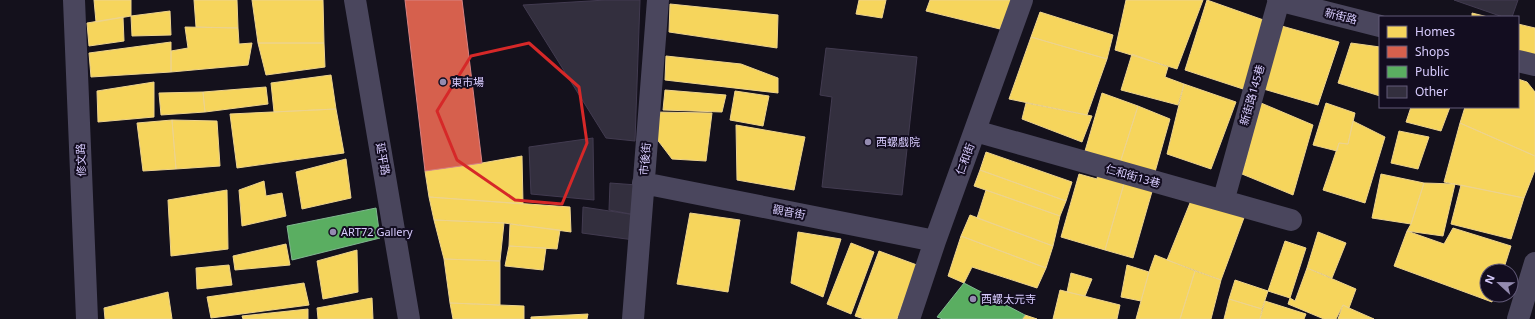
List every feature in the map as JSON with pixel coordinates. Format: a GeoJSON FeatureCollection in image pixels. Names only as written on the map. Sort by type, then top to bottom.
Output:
{"type":"FeatureCollection","features":[{"type":"Feature","properties":{"kind":"street","name":"修文路"},"geometry":{"type":"LineString","coordinates":[[74,0],[87,319]]}},
{"type":"Feature","properties":{"kind":"street","name":"延平路"},"geometry":{"type":"LineString","coordinates":[[355,0],[409,319]]}},
{"type":"Feature","properties":{"kind":"street","name":"市後街"},"geometry":{"type":"LineString","coordinates":[[633,319],[658,0]]}},
{"type":"Feature","properties":{"kind":"street","name":"仁和街"},"geometry":{"type":"LineString","coordinates":[[910,319],[935,241],[1022,0]]}},
{"type":"Feature","properties":{"kind":"street","name":"新街路"},"geometry":{"type":"LineString","coordinates":[[1278,0],[1379,26]]}},
{"type":"Feature","properties":{"kind":"street","name":"新街路145巷"},"geometry":{"type":"LineString","coordinates":[[1226,191],[1278,0]]}},
{"type":"Feature","properties":{"kind":"street"},"geometry":{"type":"LineString","coordinates":[[1519,61],[1535,65]]}},
{"type":"Feature","properties":{"kind":"street","name":"仁和街13巷"},"geometry":{"type":"LineString","coordinates":[[975,131],[1291,220]]}},
{"type":"Feature","properties":{"kind":"street","name":"觀音街"},"geometry":{"type":"LineString","coordinates":[[643,183],[935,241]]}},
{"type":"Feature","properties":{"kind":"street"},"geometry":{"type":"LineString","coordinates":[[1518,319],[1535,263]]}},
{"type":"Feature","properties":{"kind":"highlighted area"},"geometry":{"type":"Polygon","coordinates":[[[529,43],[579,87],[587,143],[562,204],[515,200],[457,160],[437,111],[471,56],[529,43]]]}},
{"type":"Feature","properties":{"kind":"building: Homes"},"geometry":{"type":"Polygon","coordinates":[[[94,0],[131,0],[131,16],[96,22],[94,0]]]}},
{"type":"Feature","properties":{"kind":"building: Homes"},"geometry":{"type":"Polygon","coordinates":[[[194,0],[237,0],[238,28],[196,27],[194,0]]]}},
{"type":"Feature","properties":{"kind":"building: Homes"},"geometry":{"type":"Polygon","coordinates":[[[252,0],[323,0],[324,43],[258,43],[252,0]]]}},
{"type":"Feature","properties":{"kind":"building: Homes"},"geometry":{"type":"Polygon","coordinates":[[[859,0],[886,0],[882,18],[856,14],[859,0]]]}},
{"type":"Feature","properties":{"kind":"building: Homes"},"geometry":{"type":"Polygon","coordinates":[[[930,0],[1012,0],[1000,29],[926,11],[930,0]]]}},
{"type":"Feature","properties":{"kind":"building: Homes"},"geometry":{"type":"Polygon","coordinates":[[[1126,0],[1203,0],[1177,69],[1115,50],[1126,0]]]}},
{"type":"Feature","properties":{"kind":"building: Homes"},"geometry":{"type":"Polygon","coordinates":[[[1207,0],[1272,23],[1243,89],[1185,70],[1207,0]]]}},
{"type":"Feature","properties":{"kind":"building: Homes"},"geometry":{"type":"Polygon","coordinates":[[[670,4],[778,15],[777,48],[669,32],[670,4]]]}},
{"type":"Feature","properties":{"kind":"building: Homes"},"geometry":{"type":"Polygon","coordinates":[[[170,11],[171,35],[132,36],[131,16],[170,11]]]}},
{"type":"Feature","properties":{"kind":"building: Homes"},"geometry":{"type":"Polygon","coordinates":[[[1040,12],[1113,35],[1107,59],[1031,37],[1040,12]]]}},
{"type":"Feature","properties":{"kind":"building: Homes"},"geometry":{"type":"Polygon","coordinates":[[[1472,13],[1484,16],[1472,16],[1472,13]]]}},
{"type":"Feature","properties":{"kind":"building: Homes"},"geometry":{"type":"Polygon","coordinates":[[[123,17],[124,41],[89,46],[87,23],[123,17]]]}},
{"type":"Feature","properties":{"kind":"building: Homes"},"geometry":{"type":"Polygon","coordinates":[[[1519,24],[1535,28],[1535,56],[1519,52],[1519,24]]]}},
{"type":"Feature","properties":{"kind":"building: Homes"},"geometry":{"type":"Polygon","coordinates":[[[1278,25],[1339,42],[1318,105],[1260,88],[1278,25]]]}},
{"type":"Feature","properties":{"kind":"building: Homes"},"geometry":{"type":"Polygon","coordinates":[[[185,27],[238,28],[239,44],[252,43],[248,65],[171,72],[171,51],[188,48],[185,27]]]}},
{"type":"Feature","properties":{"kind":"building: Homes"},"geometry":{"type":"Polygon","coordinates":[[[1031,37],[1107,59],[1087,115],[1009,99],[1031,37]]]}},
{"type":"Feature","properties":{"kind":"building: Homes"},"geometry":{"type":"Polygon","coordinates":[[[171,42],[171,72],[91,77],[89,53],[171,42]]]}},
{"type":"Feature","properties":{"kind":"building: Homes"},"geometry":{"type":"Polygon","coordinates":[[[258,43],[324,43],[325,67],[266,75],[258,43]]]}},
{"type":"Feature","properties":{"kind":"building: Homes"},"geometry":{"type":"Polygon","coordinates":[[[1351,43],[1379,47],[1379,96],[1338,83],[1351,43]]]}},
{"type":"Feature","properties":{"kind":"building: Homes"},"geometry":{"type":"Polygon","coordinates":[[[1132,54],[1168,67],[1165,77],[1184,84],[1178,105],[1121,90],[1132,54]]]}},
{"type":"Feature","properties":{"kind":"building: Homes"},"geometry":{"type":"Polygon","coordinates":[[[666,56],[741,64],[778,78],[778,93],[665,80],[666,56]]]}},
{"type":"Feature","properties":{"kind":"building: Homes"},"geometry":{"type":"Polygon","coordinates":[[[331,75],[336,109],[274,112],[271,83],[331,75]]]}},
{"type":"Feature","properties":{"kind":"building: Homes"},"geometry":{"type":"Polygon","coordinates":[[[1519,79],[1527,82],[1535,92],[1535,156],[1460,123],[1465,108],[1519,108],[1519,79]]]}},
{"type":"Feature","properties":{"kind":"building: Homes"},"geometry":{"type":"Polygon","coordinates":[[[154,82],[154,117],[98,122],[97,91],[154,82]]]}},
{"type":"Feature","properties":{"kind":"building: Homes"},"geometry":{"type":"Polygon","coordinates":[[[1184,84],[1236,102],[1211,169],[1167,154],[1184,84]]]}},
{"type":"Feature","properties":{"kind":"building: Homes"},"geometry":{"type":"Polygon","coordinates":[[[266,87],[268,104],[205,112],[203,92],[266,87]]]}},
{"type":"Feature","properties":{"kind":"building: Homes"},"geometry":{"type":"Polygon","coordinates":[[[665,90],[726,95],[722,112],[663,110],[665,90]]]}},
{"type":"Feature","properties":{"kind":"building: Homes"},"geometry":{"type":"Polygon","coordinates":[[[735,91],[769,96],[763,126],[730,120],[735,91]]]}},
{"type":"Feature","properties":{"kind":"building: Homes"},"geometry":{"type":"Polygon","coordinates":[[[203,92],[205,112],[161,115],[159,93],[203,92]]]}},
{"type":"Feature","properties":{"kind":"building: Homes"},"geometry":{"type":"Polygon","coordinates":[[[1102,93],[1138,106],[1120,163],[1085,151],[1102,93]]]}},
{"type":"Feature","properties":{"kind":"building: Homes"},"geometry":{"type":"Polygon","coordinates":[[[1026,103],[1092,116],[1082,142],[1022,119],[1026,103]]]}},
{"type":"Feature","properties":{"kind":"building: Homes"},"geometry":{"type":"Polygon","coordinates":[[[1261,103],[1313,125],[1293,195],[1242,174],[1261,103]]]}},
{"type":"Feature","properties":{"kind":"building: Homes"},"geometry":{"type":"Polygon","coordinates":[[[1326,103],[1355,113],[1348,144],[1339,143],[1337,151],[1313,145],[1326,103]]]}},
{"type":"Feature","properties":{"kind":"building: Homes"},"geometry":{"type":"Polygon","coordinates":[[[1138,106],[1170,119],[1153,179],[1120,163],[1138,106]]]}},
{"type":"Feature","properties":{"kind":"building: Homes"},"geometry":{"type":"Polygon","coordinates":[[[1411,108],[1450,108],[1441,131],[1406,122],[1411,108]]]}},
{"type":"Feature","properties":{"kind":"building: Homes"},"geometry":{"type":"Polygon","coordinates":[[[336,109],[344,153],[237,168],[230,114],[336,109]]]}},
{"type":"Feature","properties":{"kind":"building: Homes"},"geometry":{"type":"Polygon","coordinates":[[[655,112],[712,113],[706,161],[672,159],[653,134],[655,112]]]}},
{"type":"Feature","properties":{"kind":"building: Homes"},"geometry":{"type":"Polygon","coordinates":[[[172,120],[176,169],[143,171],[137,123],[172,120]]]}},
{"type":"Feature","properties":{"kind":"building: Homes"},"geometry":{"type":"Polygon","coordinates":[[[172,120],[217,121],[220,166],[176,169],[172,120]]]}},
{"type":"Feature","properties":{"kind":"building: Homes"},"geometry":{"type":"Polygon","coordinates":[[[1353,121],[1385,137],[1365,203],[1323,190],[1339,143],[1348,144],[1353,121]]]}},
{"type":"Feature","properties":{"kind":"building: Homes"},"geometry":{"type":"Polygon","coordinates":[[[1460,123],[1535,156],[1535,170],[1524,198],[1444,182],[1460,123]]]}},
{"type":"Feature","properties":{"kind":"building: Homes"},"geometry":{"type":"Polygon","coordinates":[[[736,125],[805,137],[794,190],[737,180],[736,125]]]}},
{"type":"Feature","properties":{"kind":"building: Homes"},"geometry":{"type":"Polygon","coordinates":[[[1399,131],[1429,137],[1418,169],[1391,163],[1399,131]]]}},
{"type":"Feature","properties":{"kind":"building: Homes"},"geometry":{"type":"Polygon","coordinates":[[[986,152],[1072,182],[1066,201],[980,170],[986,152]]]}},
{"type":"Feature","properties":{"kind":"building: Homes"},"geometry":{"type":"Polygon","coordinates":[[[522,156],[523,204],[429,197],[425,171],[522,156]]]}},
{"type":"Feature","properties":{"kind":"building: Homes"},"geometry":{"type":"Polygon","coordinates":[[[346,159],[351,198],[302,209],[296,172],[346,159]]]}},
{"type":"Feature","properties":{"kind":"building: Homes"},"geometry":{"type":"Polygon","coordinates":[[[980,170],[1066,201],[1060,216],[974,186],[980,170]]]}},
{"type":"Feature","properties":{"kind":"building: Homes"},"geometry":{"type":"Polygon","coordinates":[[[1098,173],[1125,180],[1105,250],[1061,237],[1079,174],[1097,179],[1098,173]]]}},
{"type":"Feature","properties":{"kind":"building: Homes"},"geometry":{"type":"Polygon","coordinates":[[[1381,174],[1424,183],[1411,224],[1372,218],[1381,174]]]}},
{"type":"Feature","properties":{"kind":"building: Homes"},"geometry":{"type":"Polygon","coordinates":[[[1125,180],[1153,188],[1133,258],[1105,250],[1125,180]]]}},
{"type":"Feature","properties":{"kind":"building: Homes"},"geometry":{"type":"Polygon","coordinates":[[[264,181],[266,196],[282,193],[286,216],[242,226],[239,190],[264,181]]]}},
{"type":"Feature","properties":{"kind":"building: Homes"},"geometry":{"type":"Polygon","coordinates":[[[1424,183],[1455,184],[1443,236],[1407,231],[1411,224],[1424,183]]]}},
{"type":"Feature","properties":{"kind":"building: Homes"},"geometry":{"type":"Polygon","coordinates":[[[1461,185],[1524,198],[1511,239],[1451,224],[1461,185]]]}},
{"type":"Feature","properties":{"kind":"building: Homes"},"geometry":{"type":"Polygon","coordinates":[[[227,190],[228,249],[171,256],[168,200],[227,190]]]}},
{"type":"Feature","properties":{"kind":"building: Homes"},"geometry":{"type":"Polygon","coordinates":[[[986,190],[1060,216],[1053,246],[977,218],[986,190]]]}},
{"type":"Feature","properties":{"kind":"building: Homes"},"geometry":{"type":"Polygon","coordinates":[[[429,197],[570,207],[571,232],[504,223],[434,220],[429,197]]]}},
{"type":"Feature","properties":{"kind":"building: Homes"},"geometry":{"type":"Polygon","coordinates":[[[1192,198],[1245,215],[1221,280],[1167,260],[1192,198]]]}},
{"type":"Feature","properties":{"kind":"building: Homes"},"geometry":{"type":"Polygon","coordinates":[[[690,213],[740,220],[728,292],[677,284],[690,213]]]}},
{"type":"Feature","properties":{"kind":"building: Homes"},"geometry":{"type":"Polygon","coordinates":[[[970,215],[1053,246],[1046,268],[961,236],[970,215]]]}},
{"type":"Feature","properties":{"kind":"building: Homes"},"geometry":{"type":"Polygon","coordinates":[[[434,220],[504,223],[500,261],[444,259],[434,220]]]}},
{"type":"Feature","properties":{"kind":"building: Homes"},"geometry":{"type":"Polygon","coordinates":[[[510,224],[560,230],[557,249],[509,246],[510,224]]]}},
{"type":"Feature","properties":{"kind":"building: Homes"},"geometry":{"type":"Polygon","coordinates":[[[1453,228],[1511,246],[1506,263],[1479,263],[1479,297],[1394,266],[1407,231],[1444,244],[1453,228]]]}},
{"type":"Feature","properties":{"kind":"building: Homes"},"geometry":{"type":"Polygon","coordinates":[[[798,232],[841,239],[823,297],[791,283],[798,232]]]}},
{"type":"Feature","properties":{"kind":"building: Homes"},"geometry":{"type":"Polygon","coordinates":[[[1318,232],[1346,243],[1332,278],[1307,268],[1318,232]]]}},
{"type":"Feature","properties":{"kind":"building: Homes"},"geometry":{"type":"Polygon","coordinates":[[[961,236],[1046,268],[1037,288],[972,267],[964,283],[948,276],[961,236]]]}},
{"type":"Feature","properties":{"kind":"building: Homes"},"geometry":{"type":"Polygon","coordinates":[[[1285,241],[1306,248],[1290,298],[1268,291],[1285,241]]]}},
{"type":"Feature","properties":{"kind":"building: Homes"},"geometry":{"type":"Polygon","coordinates":[[[851,243],[874,252],[851,314],[827,304],[851,243]]]}},
{"type":"Feature","properties":{"kind":"building: Homes"},"geometry":{"type":"Polygon","coordinates":[[[286,244],[290,265],[235,270],[233,256],[286,244]]]}},
{"type":"Feature","properties":{"kind":"building: Homes"},"geometry":{"type":"Polygon","coordinates":[[[509,246],[546,248],[543,270],[505,266],[509,246]]]}},
{"type":"Feature","properties":{"kind":"building: Homes"},"geometry":{"type":"Polygon","coordinates":[[[357,250],[358,292],[323,299],[317,261],[357,250]]]}},
{"type":"Feature","properties":{"kind":"building: Homes"},"geometry":{"type":"Polygon","coordinates":[[[879,251],[917,265],[897,319],[864,319],[855,316],[879,251]]]}},
{"type":"Feature","properties":{"kind":"building: Homes"},"geometry":{"type":"Polygon","coordinates":[[[1155,255],[1195,271],[1180,319],[1136,319],[1155,255]]]}},
{"type":"Feature","properties":{"kind":"building: Homes"},"geometry":{"type":"Polygon","coordinates":[[[444,259],[500,261],[500,305],[450,303],[444,259]]]}},
{"type":"Feature","properties":{"kind":"building: Homes"},"geometry":{"type":"Polygon","coordinates":[[[229,265],[232,285],[197,289],[196,268],[229,265]]]}},
{"type":"Feature","properties":{"kind":"building: Homes"},"geometry":{"type":"Polygon","coordinates":[[[1127,265],[1149,272],[1141,301],[1121,297],[1127,265]]]}},
{"type":"Feature","properties":{"kind":"building: Homes"},"geometry":{"type":"Polygon","coordinates":[[[1307,268],[1356,289],[1349,308],[1343,305],[1336,319],[1324,319],[1288,304],[1290,298],[1295,301],[1307,268]]]}},
{"type":"Feature","properties":{"kind":"building: Homes"},"geometry":{"type":"Polygon","coordinates":[[[1195,271],[1221,280],[1211,319],[1180,319],[1195,271]]]}},
{"type":"Feature","properties":{"kind":"building: Homes"},"geometry":{"type":"Polygon","coordinates":[[[1071,273],[1092,279],[1085,296],[1067,292],[1071,273]]]}},
{"type":"Feature","properties":{"kind":"building: Homes"},"geometry":{"type":"Polygon","coordinates":[[[1235,280],[1268,291],[1262,309],[1229,299],[1235,280]]]}},
{"type":"Feature","properties":{"kind":"building: Homes"},"geometry":{"type":"Polygon","coordinates":[[[304,283],[309,305],[211,318],[207,297],[304,283]]]}},
{"type":"Feature","properties":{"kind":"building: Homes"},"geometry":{"type":"Polygon","coordinates":[[[1060,290],[1120,305],[1117,319],[1053,319],[1060,290]]]}},
{"type":"Feature","properties":{"kind":"building: Homes"},"geometry":{"type":"Polygon","coordinates":[[[168,292],[172,319],[105,319],[104,308],[168,292]]]}},
{"type":"Feature","properties":{"kind":"building: Homes"},"geometry":{"type":"Polygon","coordinates":[[[372,298],[373,319],[318,319],[317,308],[372,298]]]}},
{"type":"Feature","properties":{"kind":"building: Homes"},"geometry":{"type":"Polygon","coordinates":[[[1229,299],[1262,309],[1260,319],[1224,319],[1229,299]]]}},
{"type":"Feature","properties":{"kind":"building: Homes"},"geometry":{"type":"Polygon","coordinates":[[[1265,301],[1306,314],[1304,319],[1260,319],[1265,301]]]}},
{"type":"Feature","properties":{"kind":"building: Homes"},"geometry":{"type":"Polygon","coordinates":[[[450,303],[524,306],[524,319],[453,319],[450,303]]]}},
{"type":"Feature","properties":{"kind":"building: Homes"},"geometry":{"type":"Polygon","coordinates":[[[1343,305],[1349,308],[1374,319],[1338,319],[1343,305]]]}},
{"type":"Feature","properties":{"kind":"building: Homes"},"geometry":{"type":"Polygon","coordinates":[[[308,309],[308,319],[243,319],[242,316],[308,309]]]}},
{"type":"Feature","properties":{"kind":"building: Homes"},"geometry":{"type":"Polygon","coordinates":[[[588,314],[587,319],[531,319],[531,317],[588,314]]]}},
{"type":"Feature","properties":{"kind":"building: Homes"},"geometry":{"type":"Polygon","coordinates":[[[1025,315],[1037,319],[1022,319],[1025,315]]]}},
{"type":"Feature","properties":{"kind":"building: Shops","name":"東市場"},"geometry":{"type":"Polygon","coordinates":[[[405,0],[462,0],[482,163],[425,171],[405,0]]]}},
{"type":"Feature","properties":{"kind":"building: Public","name":"ART72 Gallery"},"geometry":{"type":"Polygon","coordinates":[[[376,208],[380,238],[292,260],[287,226],[376,208]]]}},
{"type":"Feature","properties":{"kind":"building: Public","name":"西螺太元寺"},"geometry":{"type":"Polygon","coordinates":[[[964,283],[1025,315],[1022,319],[943,319],[937,317],[964,283]]]}},
{"type":"Feature","properties":{"kind":"building: Other"},"geometry":{"type":"Polygon","coordinates":[[[606,0],[640,0],[635,141],[606,138],[523,5],[606,0]]]}},
{"type":"Feature","properties":{"kind":"building: Other"},"geometry":{"type":"Polygon","coordinates":[[[1454,0],[1518,0],[1512,16],[1500,16],[1454,0]]]}},
{"type":"Feature","properties":{"kind":"building: Other","name":"西螺戲院"},"geometry":{"type":"Polygon","coordinates":[[[826,48],[917,57],[902,195],[822,187],[832,97],[820,95],[826,48]]]}},
{"type":"Feature","properties":{"kind":"building: Other"},"geometry":{"type":"Polygon","coordinates":[[[593,138],[594,200],[531,194],[529,147],[593,138]]]}},
{"type":"Feature","properties":{"kind":"building: Other"},"geometry":{"type":"Polygon","coordinates":[[[610,183],[637,185],[636,215],[609,210],[610,183]]]}},
{"type":"Feature","properties":{"kind":"building: Other"},"geometry":{"type":"Polygon","coordinates":[[[583,207],[636,215],[634,240],[582,233],[583,207]]]}},
{"type":"Feature","properties":{"kind":"place","name":"東市場"},"geometry":{"type":"Point","coordinates":[443,82]}},
{"type":"Feature","properties":{"kind":"place","name":"西螺戲院"},"geometry":{"type":"Point","coordinates":[868,142]}},
{"type":"Feature","properties":{"kind":"place","name":"ART72 Gallery"},"geometry":{"type":"Point","coordinates":[333,232]}},
{"type":"Feature","properties":{"kind":"place","name":"西螺太元寺"},"geometry":{"type":"Point","coordinates":[973,299]}}]}
